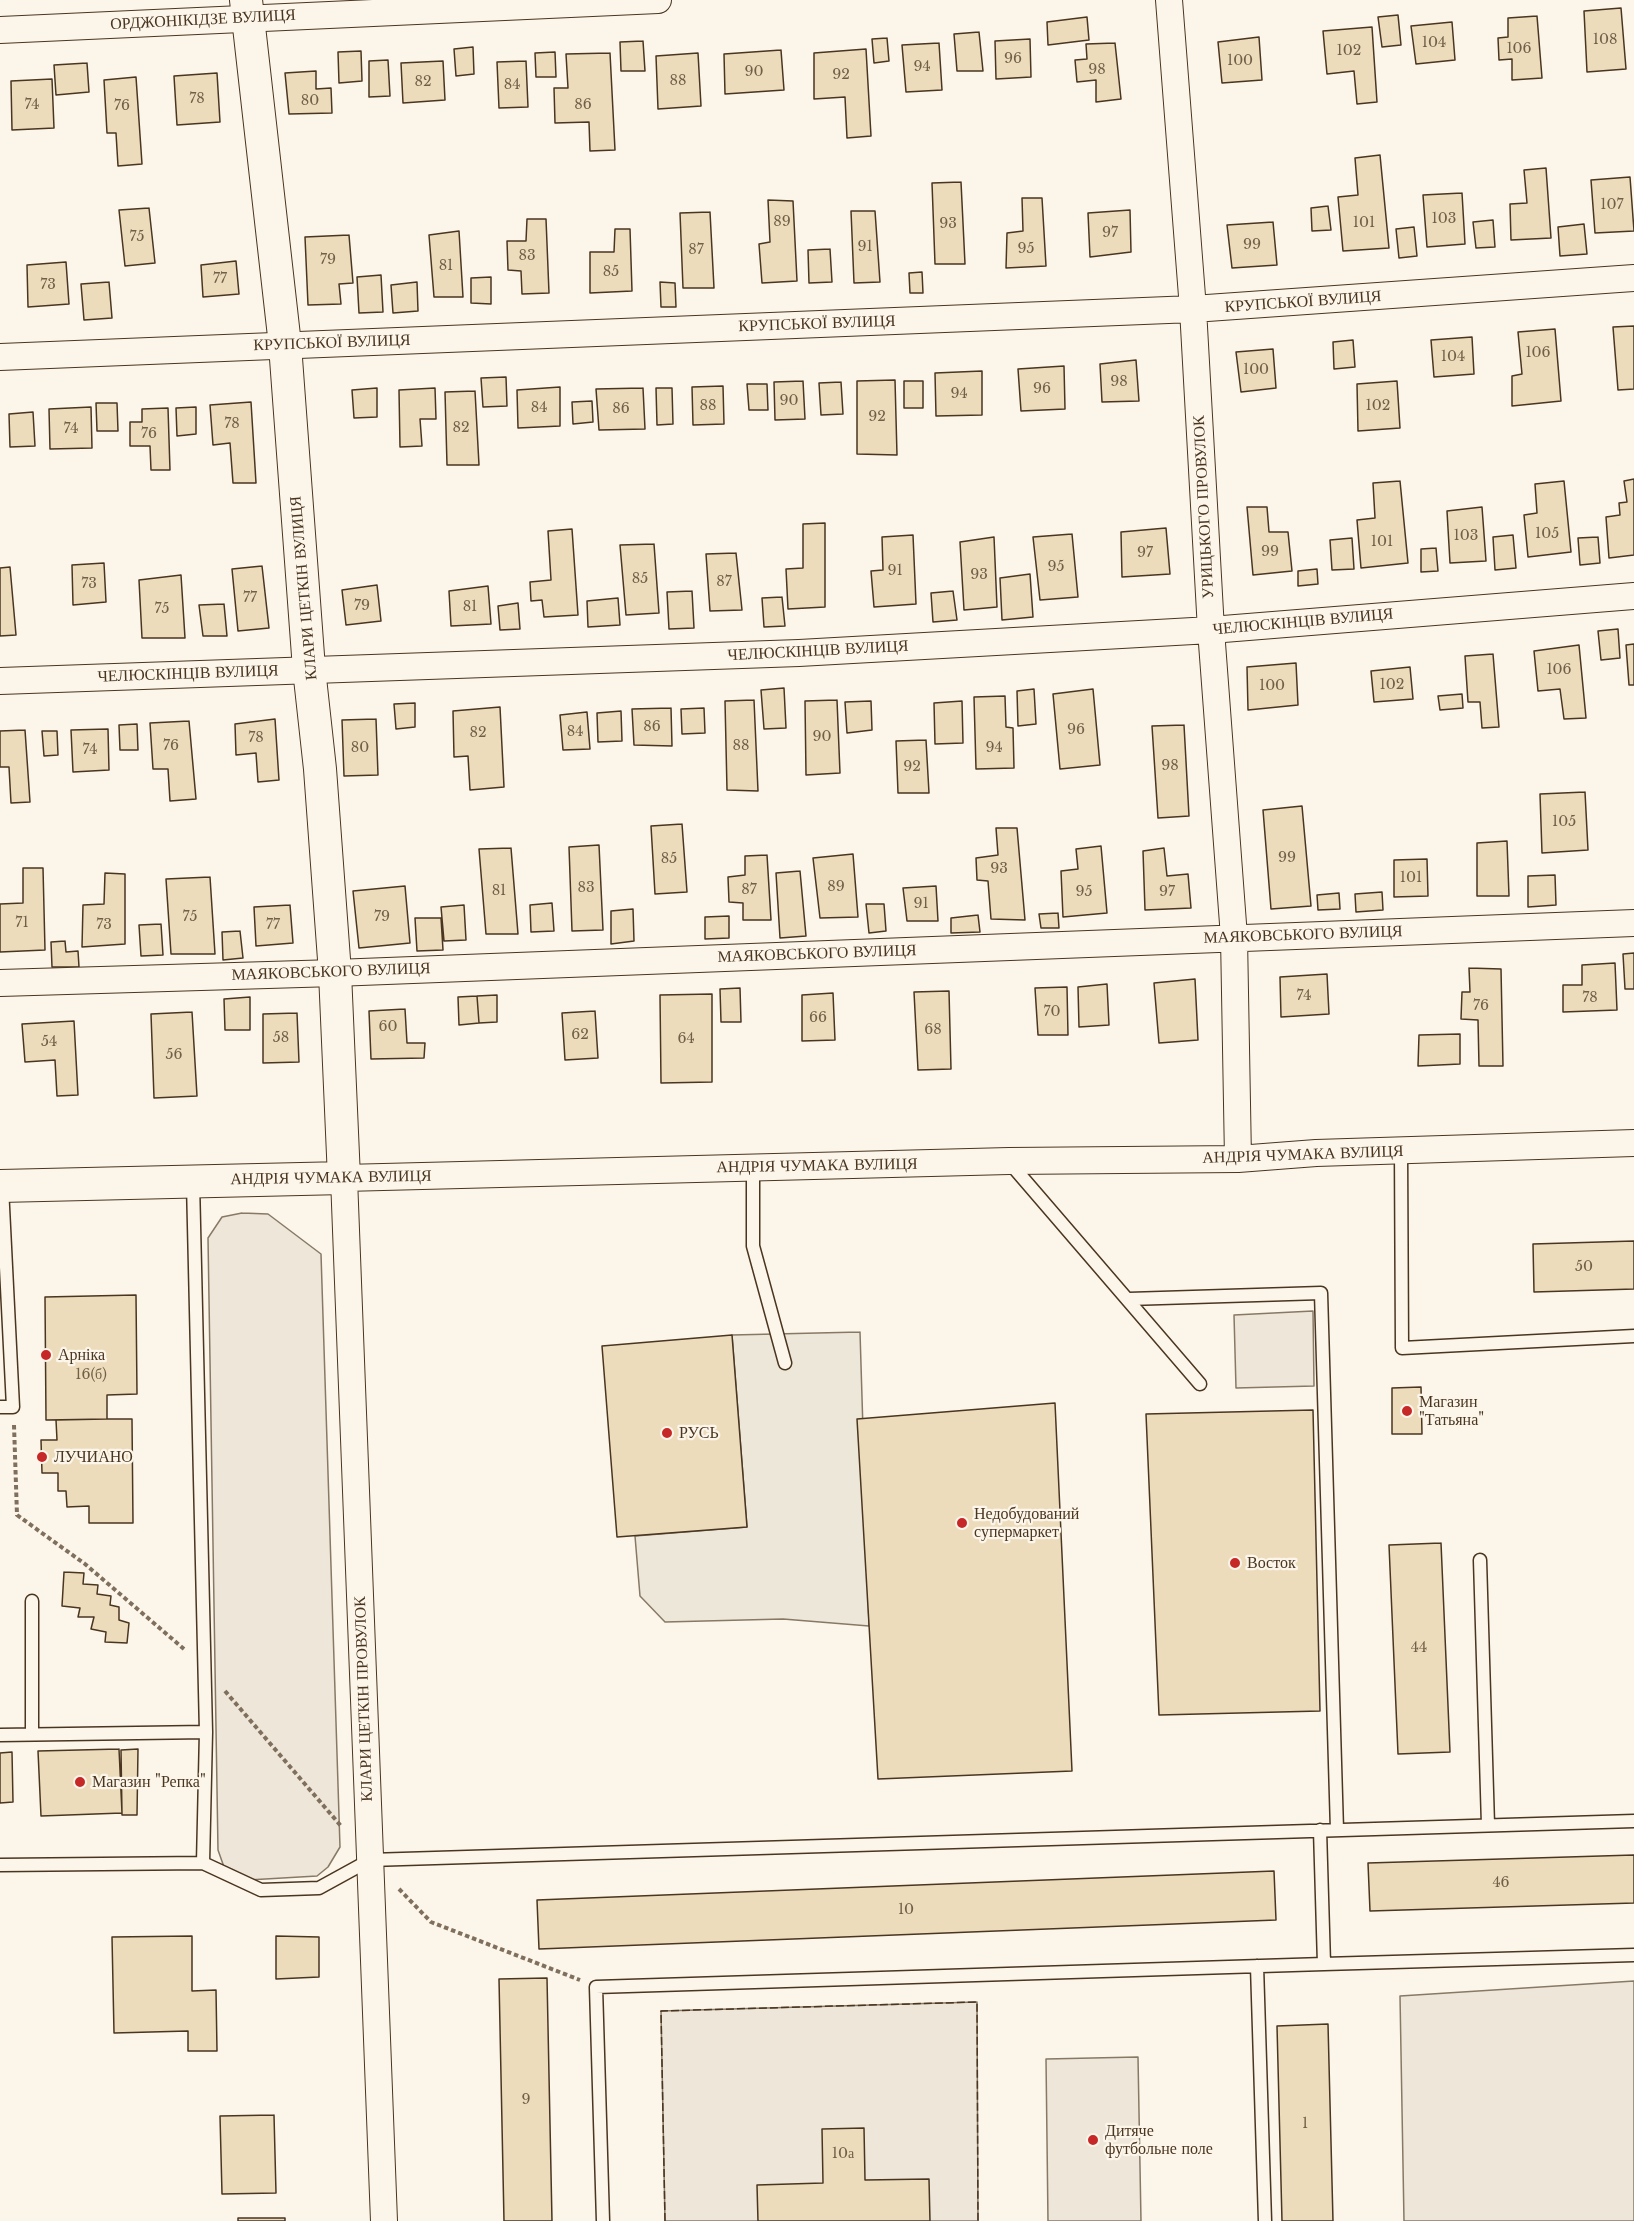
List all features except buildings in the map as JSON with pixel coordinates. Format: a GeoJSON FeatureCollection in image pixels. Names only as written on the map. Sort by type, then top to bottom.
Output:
{"type":"FeatureCollection","features":[{"type":"Feature","properties":{"kind":"street","name":"ОРДЖОНІКІДЗЕ ВУЛИЦЯ"},"geometry":{"type":"LineString","coordinates":[[0,30],[246,9],[658,0]]}},
{"type":"Feature","properties":{"kind":"street","name":"УРИЦЬКОГО ПРОВУЛОК"},"geometry":{"type":"LineString","coordinates":[[1169,0],[1193,309],[1211,630],[1234,937],[1238,1159]]}},
{"type":"Feature","properties":{"kind":"street","name":"КЛАРИ ЦЕТКІН ВУЛИЦЯ"},"geometry":{"type":"LineString","coordinates":[[246,9],[285,345],[309,669],[321,769],[335,973],[344,1178]]}},
{"type":"Feature","properties":{"kind":"street","name":"КРУПСЬКОЇ ВУЛИЦЯ"},"geometry":{"type":"LineString","coordinates":[[0,357],[1193,309],[1634,278]]}},
{"type":"Feature","properties":{"kind":"street","name":"ЧЕЛЮСКІНЦІВ ВУЛИЦЯ"},"geometry":{"type":"LineString","coordinates":[[0,681],[799,653],[1211,630],[1634,596]]}},
{"type":"Feature","properties":{"kind":"street","name":"МАЯКОВСЬКОГО ВУЛИЦЯ"},"geometry":{"type":"LineString","coordinates":[[0,983],[335,973],[1634,923]]}},
{"type":"Feature","properties":{"kind":"street","name":"АНДРІЯ ЧУМАКА ВУЛИЦЯ"},"geometry":{"type":"LineString","coordinates":[[1,1186],[1009,1161],[1238,1159],[1316,1153],[1634,1143]]}},
{"type":"Feature","properties":{"kind":"street","name":"КЛАРИ ЦЕТКІН ПРОВУЛОК"},"geometry":{"type":"LineString","coordinates":[[344,1178],[384,2221]]}},
{"type":"Feature","properties":{"kind":"lane"},"geometry":{"type":"LineString","coordinates":[[1401,1150],[1402,1348],[1634,1336]]}},
{"type":"Feature","properties":{"kind":"lane"},"geometry":{"type":"LineString","coordinates":[[1009,1161],[1200,1384]]}},
{"type":"Feature","properties":{"kind":"lane"},"geometry":{"type":"LineString","coordinates":[[753,1167],[753,1246],[785,1363]]}},
{"type":"Feature","properties":{"kind":"lane"},"geometry":{"type":"LineString","coordinates":[[193,1181],[206,1732],[203,1863]]}},
{"type":"Feature","properties":{"kind":"lane"},"geometry":{"type":"LineString","coordinates":[[0,1407],[13,1407],[3,1276],[1,1186]]}},
{"type":"Feature","properties":{"kind":"lane"},"geometry":{"type":"LineString","coordinates":[[1129,1299],[1321,1293],[1336,1830]]}},
{"type":"Feature","properties":{"kind":"lane"},"geometry":{"type":"LineString","coordinates":[[1480,1560],[1488,1826]]}},
{"type":"Feature","properties":{"kind":"lane"},"geometry":{"type":"LineString","coordinates":[[32,1601],[32,1734]]}},
{"type":"Feature","properties":{"kind":"lane"},"geometry":{"type":"LineString","coordinates":[[0,1735],[206,1732]]}},
{"type":"Feature","properties":{"kind":"lane"},"geometry":{"type":"LineString","coordinates":[[0,1865],[203,1863],[261,1890],[319,1888],[370,1860],[1634,1821]]}},
{"type":"Feature","properties":{"kind":"lane"},"geometry":{"type":"LineString","coordinates":[[1320,1830],[1324,1964]]}},
{"type":"Feature","properties":{"kind":"lane"},"geometry":{"type":"LineString","coordinates":[[603,2221],[596,1987],[1634,1954]]}},
{"type":"Feature","properties":{"kind":"lane"},"geometry":{"type":"LineString","coordinates":[[1257,1966],[1265,2221]]}},
{"type":"Feature","properties":{"kind":"path"},"geometry":{"type":"LineString","coordinates":[[13,1407],[17,1515],[85,1564],[205,1667],[370,1860],[431,1922],[596,1987]]}},
{"type":"Feature","properties":{"kind":"shaded area"},"geometry":{"type":"Polygon","coordinates":[[[242,1213],[268,1214],[321,1254],[340,1847],[328,1867],[317,1876],[248,1880],[224,1867],[218,1850],[208,1238],[222,1217],[242,1213]]]}},
{"type":"Feature","properties":{"kind":"shaded area"},"geometry":{"type":"Polygon","coordinates":[[[1313,1311],[1314,1386],[1236,1388],[1234,1315],[1313,1311]]]}},
{"type":"Feature","properties":{"kind":"shaded area"},"geometry":{"type":"Polygon","coordinates":[[[860,1332],[869,1626],[783,1619],[665,1622],[640,1596],[635,1536],[747,1527],[732,1335],[860,1332]]]}},
{"type":"Feature","properties":{"kind":"shaded area"},"geometry":{"type":"Polygon","coordinates":[[[1634,1981],[1634,2221],[1404,2221],[1400,1996],[1634,1981]]]}},
{"type":"Feature","properties":{"kind":"shaded area"},"geometry":{"type":"Polygon","coordinates":[[[977,2002],[978,2221],[665,2221],[661,2011],[977,2002]]]}},
{"type":"Feature","properties":{"kind":"shaded area","name":"Дитяче футбольне поле"},"geometry":{"type":"Polygon","coordinates":[[[1138,2057],[1141,2221],[1048,2221],[1046,2059],[1138,2057]]]}},
{"type":"Feature","properties":{"kind":"fence"},"geometry":{"type":"LineString","coordinates":[[665,2221],[661,2011],[977,2002],[978,2221]]}},
{"type":"Feature","properties":{"kind":"place","name":"Арніка"},"geometry":{"type":"Point","coordinates":[46,1355]}},
{"type":"Feature","properties":{"kind":"place","name":"Магазин \"Татьяна\""},"geometry":{"type":"Point","coordinates":[1407,1411]}},
{"type":"Feature","properties":{"kind":"place","name":"РУСЬ"},"geometry":{"type":"Point","coordinates":[667,1433]}},
{"type":"Feature","properties":{"kind":"place","name":"ЛУЧИАНО"},"geometry":{"type":"Point","coordinates":[42,1457]}},
{"type":"Feature","properties":{"kind":"place","name":"Недобудований супермаркет"},"geometry":{"type":"Point","coordinates":[962,1523]}},
{"type":"Feature","properties":{"kind":"place","name":"Восток"},"geometry":{"type":"Point","coordinates":[1235,1563]}},
{"type":"Feature","properties":{"kind":"place","name":"Магазин \"Репка\""},"geometry":{"type":"Point","coordinates":[80,1782]}},
{"type":"Feature","properties":{"kind":"place","name":"Дитяче футбольне поле"},"geometry":{"type":"Point","coordinates":[1093,2140]}}]}
